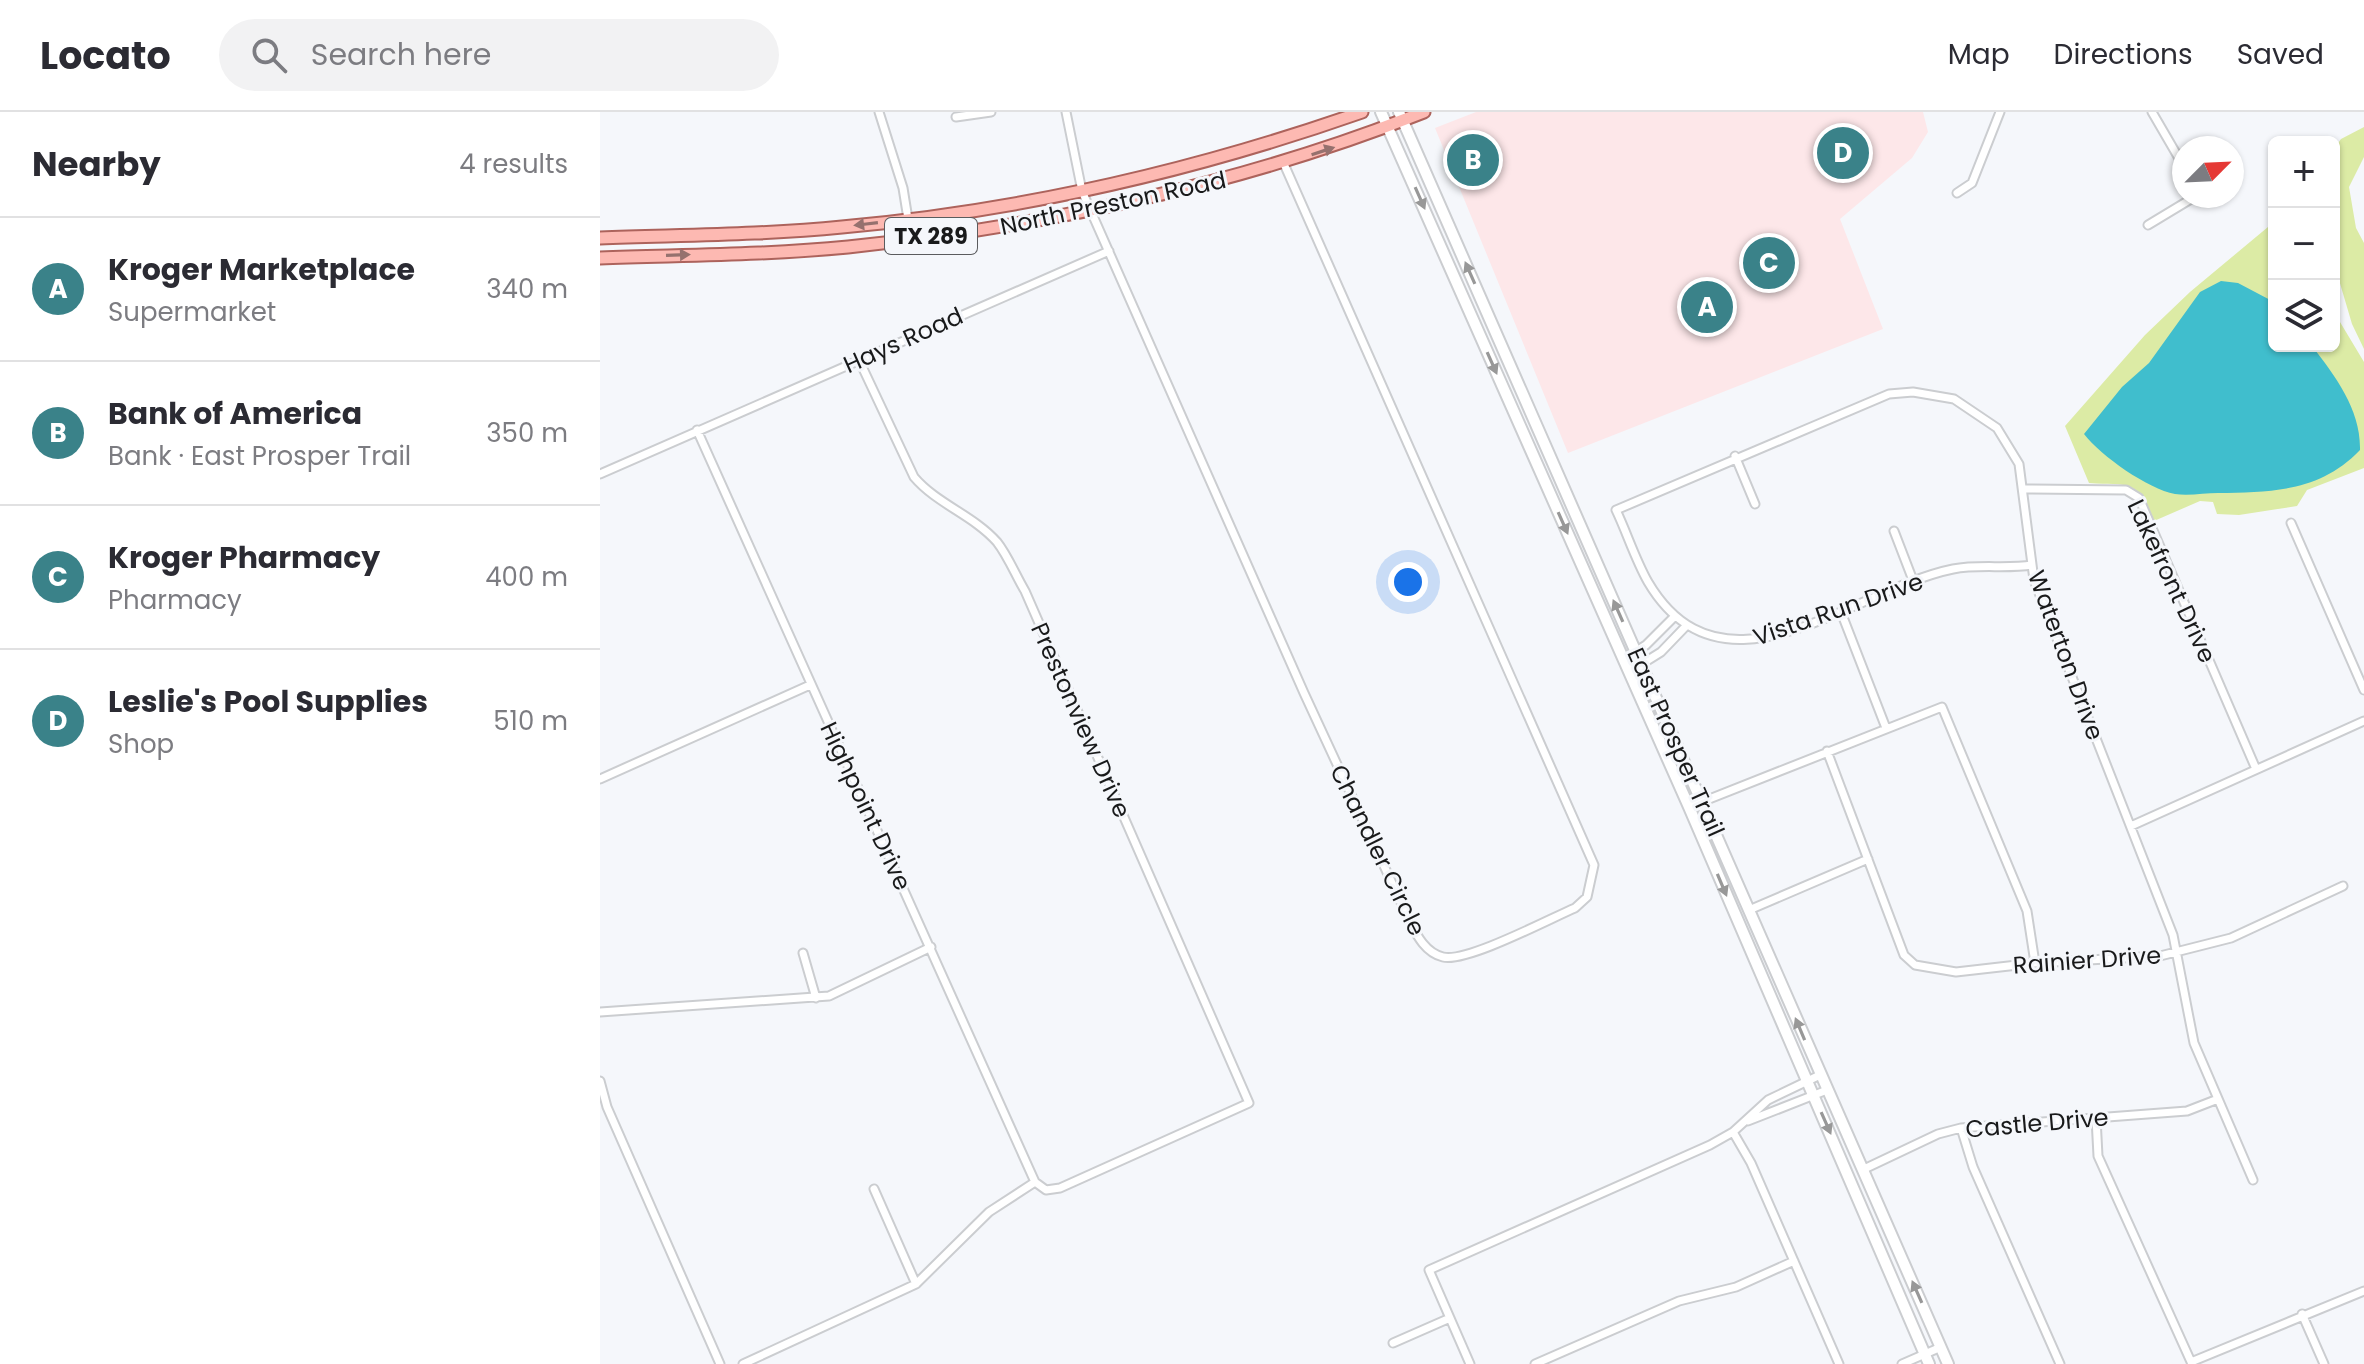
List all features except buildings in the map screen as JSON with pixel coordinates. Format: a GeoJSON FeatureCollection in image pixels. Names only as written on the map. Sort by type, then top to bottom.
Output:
{"type":"FeatureCollection","features":[{"type":"Feature","properties":{"kind":"main road","name":"North Preston Road"},"geometry":{"type":"LineString","coordinates":[[600,238],[841,227],[1082,191],[1252,148],[1362,112]]}},
{"type":"Feature","properties":{"kind":"main road","name":"East Prosper Trail"},"geometry":{"type":"LineString","coordinates":[[1381,112],[1689,807],[1897,1283],[1927,1359]]}},
{"type":"Feature","properties":{"kind":"main road","name":"North Preston Road"},"geometry":{"type":"LineString","coordinates":[[601,258],[846,247],[974,230],[1216,183],[1284,164],[1388,127],[1401,116],[1424,112]]}},
{"type":"Feature","properties":{"kind":"main road","name":"East Prosper Trail"},"geometry":{"type":"LineString","coordinates":[[1401,116],[1948,1364]]}},
{"type":"Feature","properties":{"kind":"main road"},"geometry":{"type":"LineString","coordinates":[[1477,330],[1492,324]]}},
{"type":"Feature","properties":{"kind":"street"},"geometry":{"type":"LineString","coordinates":[[879,112],[903,188],[908,219]]}},
{"type":"Feature","properties":{"kind":"street"},"geometry":{"type":"LineString","coordinates":[[956,117],[991,112]]}},
{"type":"Feature","properties":{"kind":"street","name":"Chandler Circle"},"geometry":{"type":"LineString","coordinates":[[1066,112],[1082,191],[1297,679],[1419,939],[1439,956],[1463,956],[1575,908],[1587,897],[1593,884],[1594,865],[1284,164]]}},
{"type":"Feature","properties":{"kind":"street"},"geometry":{"type":"LineString","coordinates":[[1957,193],[1972,183],[2000,112]]}},
{"type":"Feature","properties":{"kind":"street"},"geometry":{"type":"LineString","coordinates":[[2152,112],[2172,146]]}},
{"type":"Feature","properties":{"kind":"street"},"geometry":{"type":"LineString","coordinates":[[2148,225],[2176,208]]}},
{"type":"Feature","properties":{"kind":"street"},"geometry":{"type":"LineString","coordinates":[[600,238],[601,258]]}},
{"type":"Feature","properties":{"kind":"street","name":"Hays Road"},"geometry":{"type":"LineString","coordinates":[[600,474],[1109,251]]}},
{"type":"Feature","properties":{"kind":"street","name":"Prestonview Drive"},"geometry":{"type":"LineString","coordinates":[[859,360],[914,477],[926,491],[970,520],[997,543],[1025,591],[1249,1103],[1060,1188],[1046,1190],[1035,1182]]}},
{"type":"Feature","properties":{"kind":"street","name":"Waterton Drive"},"geometry":{"type":"LineString","coordinates":[[1616,510],[1735,456],[1889,394],[1913,392],[1954,399],[1997,428],[2019,464],[2025,489],[2034,580],[2178,952],[2194,1043],[2253,1180]]}},
{"type":"Feature","properties":{"kind":"street","name":"Highpoint Drive"},"geometry":{"type":"LineString","coordinates":[[697,430],[1035,1182]]}},
{"type":"Feature","properties":{"kind":"street"},"geometry":{"type":"LineString","coordinates":[[1735,456],[1755,504]]}},
{"type":"Feature","properties":{"kind":"street","name":"Lakefront Drive"},"geometry":{"type":"LineString","coordinates":[[2025,489],[2126,490],[2139,498],[2256,769]]}},
{"type":"Feature","properties":{"kind":"street","name":"Vista Run Drive"},"geometry":{"type":"LineString","coordinates":[[1616,510],[1648,581],[1675,616],[1716,638],[1744,642],[1841,612],[1953,569],[2032,565]]}},
{"type":"Feature","properties":{"kind":"street"},"geometry":{"type":"LineString","coordinates":[[2291,523],[2364,690]]}},
{"type":"Feature","properties":{"kind":"street"},"geometry":{"type":"LineString","coordinates":[[1894,531],[1914,583]]}},
{"type":"Feature","properties":{"kind":"street"},"geometry":{"type":"LineString","coordinates":[[1841,612],[1886,728]]}},
{"type":"Feature","properties":{"kind":"street"},"geometry":{"type":"LineString","coordinates":[[1624,659],[1675,616]]}},
{"type":"Feature","properties":{"kind":"street"},"geometry":{"type":"LineString","coordinates":[[1629,672],[1675,640],[1687,625]]}},
{"type":"Feature","properties":{"kind":"street"},"geometry":{"type":"LineString","coordinates":[[600,779],[810,685]]}},
{"type":"Feature","properties":{"kind":"street"},"geometry":{"type":"LineString","coordinates":[[1689,807],[1942,707],[2027,911],[2035,963]]}},
{"type":"Feature","properties":{"kind":"street"},"geometry":{"type":"LineString","coordinates":[[2131,826],[2364,721]]}},
{"type":"Feature","properties":{"kind":"street"},"geometry":{"type":"LineString","coordinates":[[1749,910],[1868,859],[1827,751]]}},
{"type":"Feature","properties":{"kind":"street","name":"Rainier Drive"},"geometry":{"type":"LineString","coordinates":[[1868,859],[1904,955],[1915,965],[1956,972],[2035,963],[2123,960],[2178,952],[2231,938],[2343,886]]}},
{"type":"Feature","properties":{"kind":"street"},"geometry":{"type":"LineString","coordinates":[[600,1012],[816,998],[841,992],[931,947]]}},
{"type":"Feature","properties":{"kind":"street"},"geometry":{"type":"LineString","coordinates":[[803,953],[816,998]]}},
{"type":"Feature","properties":{"kind":"street"},"geometry":{"type":"LineString","coordinates":[[1470,1364],[1429,1270],[1682,1159],[1733,1132],[1768,1100],[1820,1075]]}},
{"type":"Feature","properties":{"kind":"street"},"geometry":{"type":"LineString","coordinates":[[600,1081],[607,1107],[720,1364]]}},
{"type":"Feature","properties":{"kind":"street"},"geometry":{"type":"LineString","coordinates":[[1745,1121],[1827,1090]]}},
{"type":"Feature","properties":{"kind":"street","name":"Castle Drive"},"geometry":{"type":"LineString","coordinates":[[1862,1170],[1938,1134],[1961,1128],[2187,1111],[2218,1099]]}},
{"type":"Feature","properties":{"kind":"street"},"geometry":{"type":"LineString","coordinates":[[2096,1118],[2098,1156],[2191,1363],[2302,1314],[2364,1291]]}},
{"type":"Feature","properties":{"kind":"street"},"geometry":{"type":"LineString","coordinates":[[1961,1128],[1973,1167],[2060,1364]]}},
{"type":"Feature","properties":{"kind":"street"},"geometry":{"type":"LineString","coordinates":[[1733,1132],[1751,1163],[1839,1364]]}},
{"type":"Feature","properties":{"kind":"street"},"geometry":{"type":"LineString","coordinates":[[743,1364],[916,1284],[989,1212],[1035,1182]]}},
{"type":"Feature","properties":{"kind":"street"},"geometry":{"type":"LineString","coordinates":[[874,1189],[916,1284]]}},
{"type":"Feature","properties":{"kind":"street"},"geometry":{"type":"LineString","coordinates":[[1535,1364],[1679,1301],[1736,1287],[1794,1261]]}},
{"type":"Feature","properties":{"kind":"street"},"geometry":{"type":"LineString","coordinates":[[2302,1314],[2324,1364]]}},
{"type":"Feature","properties":{"kind":"street"},"geometry":{"type":"LineString","coordinates":[[1393,1343],[1450,1318]]}},
{"type":"Feature","properties":{"kind":"street"},"geometry":{"type":"LineString","coordinates":[[1902,1364],[1927,1359],[1941,1347]]}},
{"type":"Feature","properties":{"kind":"shaded area"},"geometry":{"type":"Polygon","coordinates":[[[1476,112],[1923,112],[1928,132],[1912,158],[1840,219],[1883,329],[1568,453],[1435,128],[1476,112]]]}},
{"type":"Feature","properties":{"kind":"green space"},"geometry":{"type":"Polygon","coordinates":[[[2364,127],[2364,157],[2349,187],[2356,228],[2364,243],[2364,349],[2352,324],[2340,283],[2341,139],[2364,127]]]}},
{"type":"Feature","properties":{"kind":"green space"},"geometry":{"type":"Polygon","coordinates":[[[2268,227],[2268,352],[2340,352],[2340,322],[2364,362],[2364,468],[2307,490],[2297,506],[2239,515],[2217,514],[2213,502],[2200,501],[2154,521],[2142,497],[2131,487],[2089,483],[2065,426],[2145,335],[2190,292],[2268,227]]]}},
{"type":"Feature","properties":{"kind":"water"},"geometry":{"type":"Polygon","coordinates":[[[2221,281],[2238,283],[2268,299],[2268,352],[2316,352],[2345,395],[2356,421],[2360,450],[2345,464],[2312,482],[2294,487],[2257,492],[2175,494],[2152,486],[2126,470],[2084,434],[2122,387],[2149,363],[2200,292],[2221,281]]]}},
{"type":"Feature","properties":{"kind":"place","name":"Leslie's Pool Supplies"},"geometry":{"type":"Point","coordinates":[1843,153]}},
{"type":"Feature","properties":{"kind":"place","name":"Bank of America"},"geometry":{"type":"Point","coordinates":[1473,160]}},
{"type":"Feature","properties":{"kind":"place","name":"Kroger Pharmacy"},"geometry":{"type":"Point","coordinates":[1769,263]}},
{"type":"Feature","properties":{"kind":"place","name":"Kroger Marketplace"},"geometry":{"type":"Point","coordinates":[1707,307]}}]}
